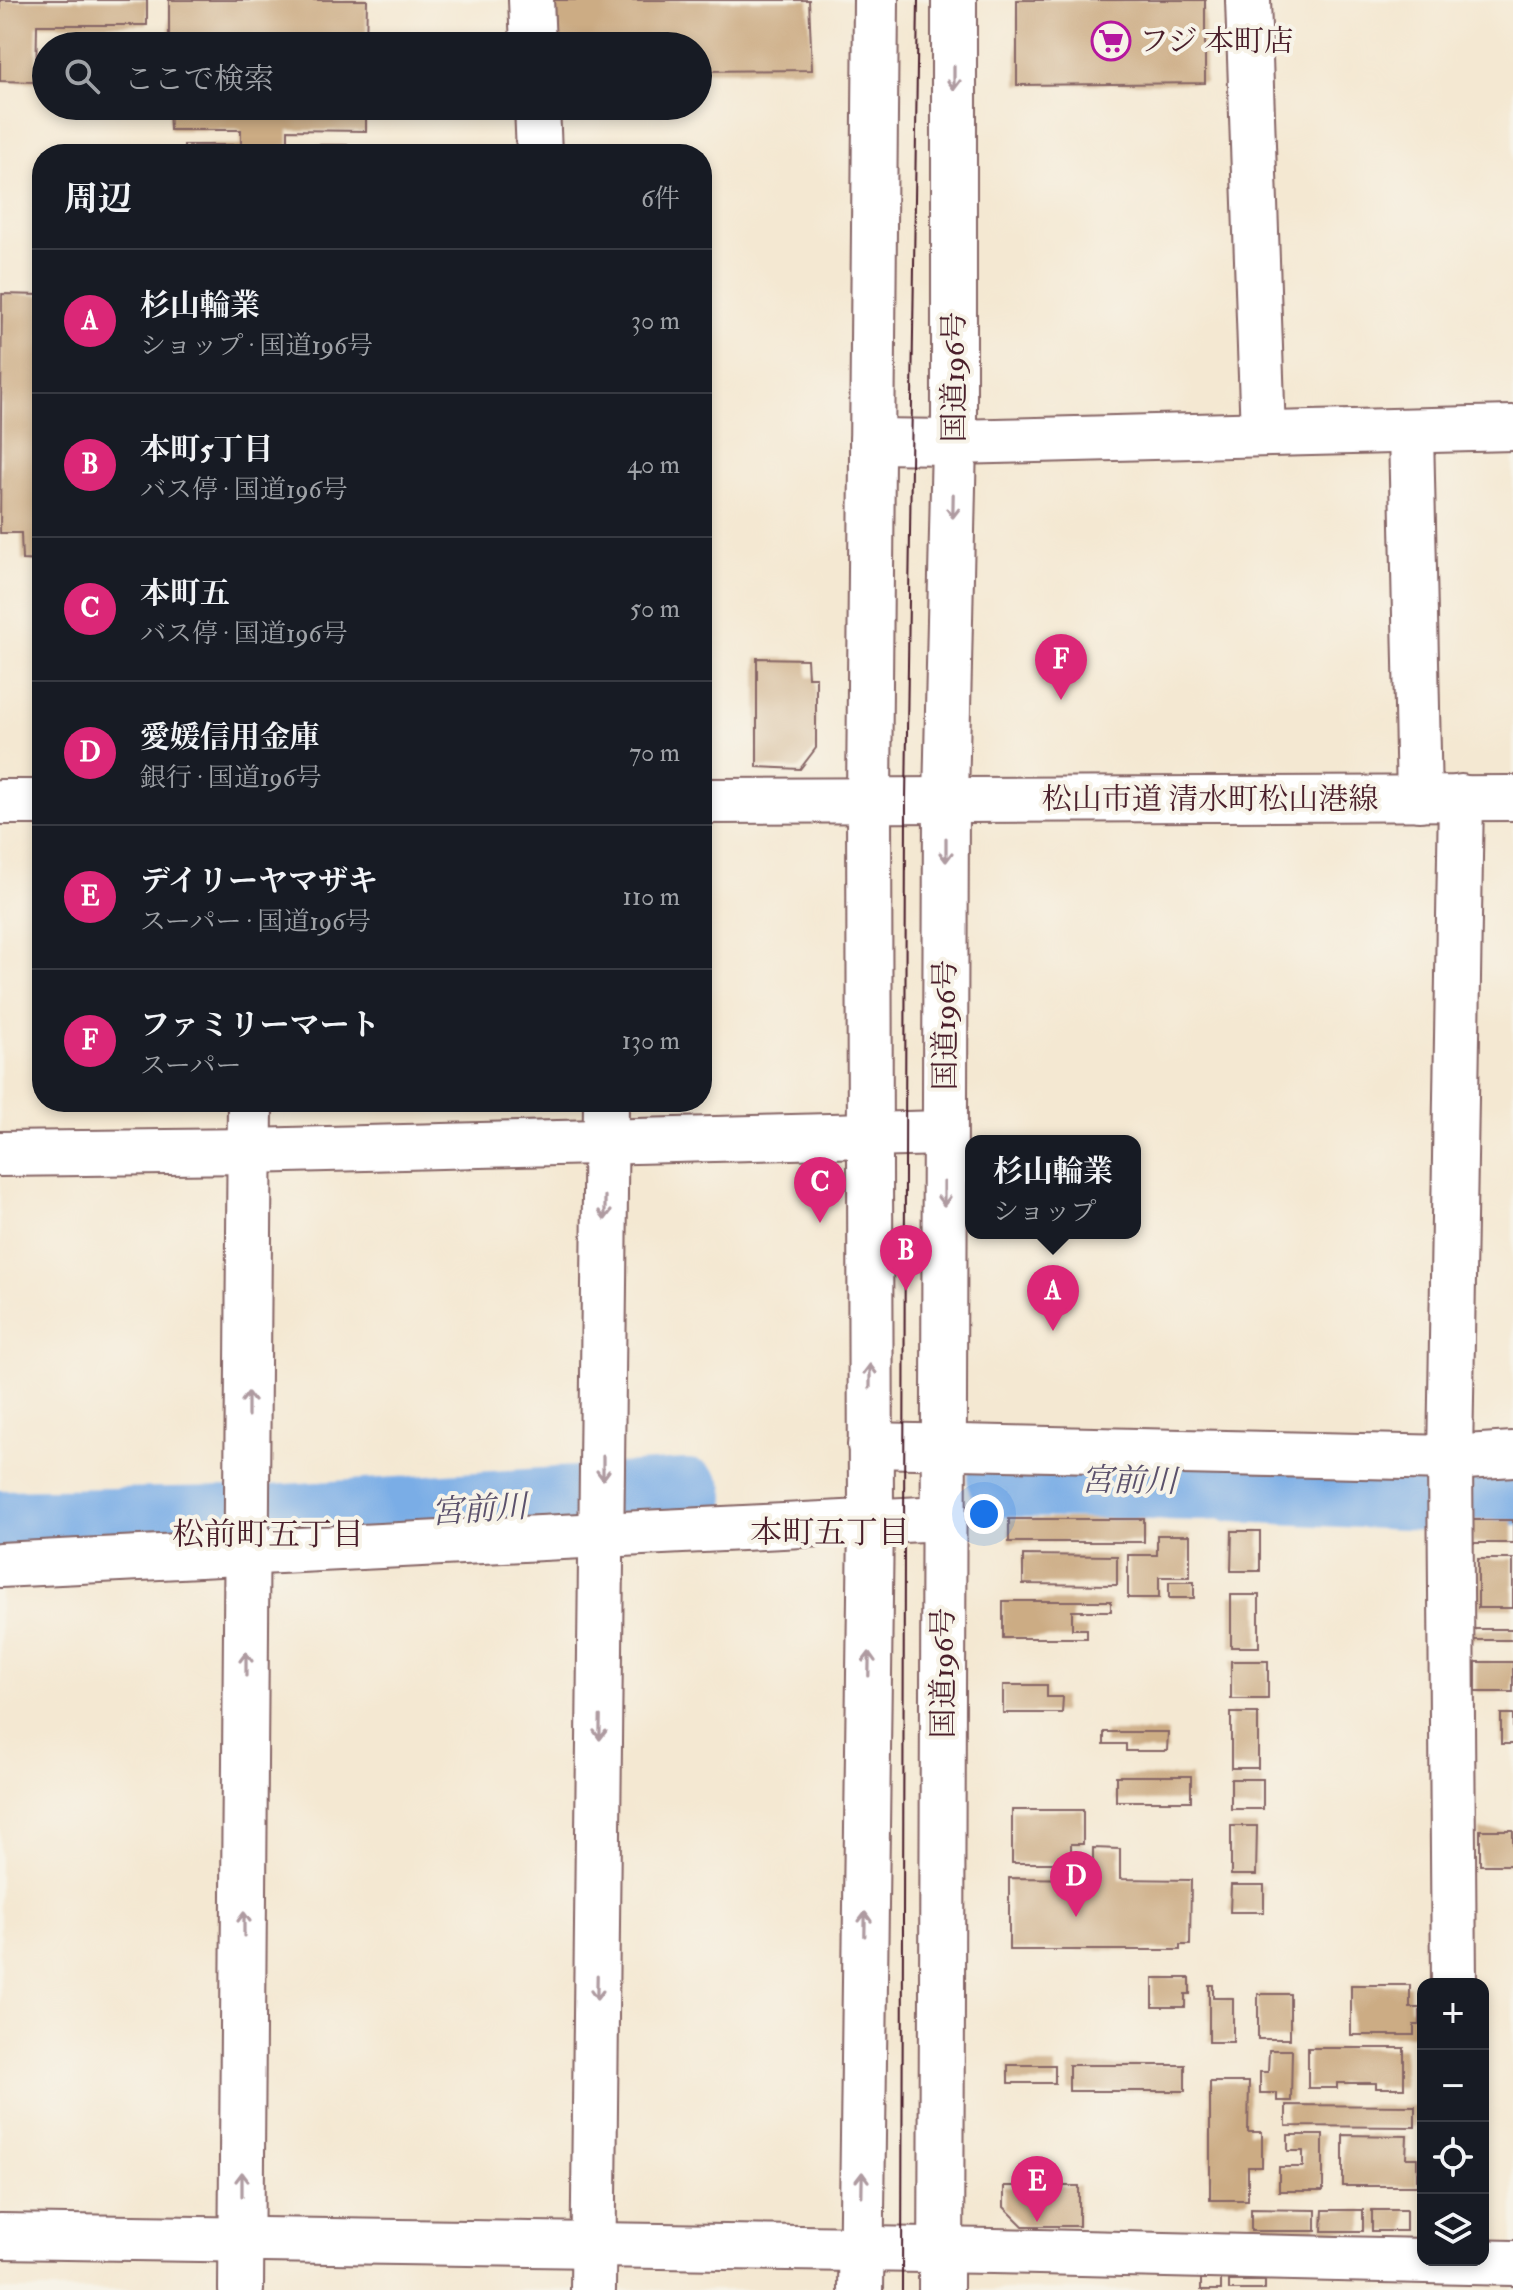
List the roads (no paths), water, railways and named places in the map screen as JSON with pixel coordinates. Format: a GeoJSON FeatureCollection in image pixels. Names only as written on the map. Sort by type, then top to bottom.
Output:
{"type":"FeatureCollection","features":[{"type":"Feature","properties":{"kind":"main road"},"geometry":{"type":"LineString","coordinates":[[531,0],[532,32]]}},
{"type":"Feature","properties":{"kind":"main road","name":"国道196号"},"geometry":{"type":"LineString","coordinates":[[876,0],[872,441],[944,1133],[941,2270]]}},
{"type":"Feature","properties":{"kind":"main road","name":"国道196号"},"geometry":{"type":"LineString","coordinates":[[861,2269],[871,1520],[869,1133],[907,799],[954,442],[954,0]]}},
{"type":"Feature","properties":{"kind":"main road"},"geometry":{"type":"LineString","coordinates":[[1248,0],[1263,434]]}},
{"type":"Feature","properties":{"kind":"main road"},"geometry":{"type":"LineString","coordinates":[[538,120],[539,144]]}},
{"type":"Feature","properties":{"kind":"main road"},"geometry":{"type":"LineString","coordinates":[[872,441],[954,442],[1513,428]]}},
{"type":"Feature","properties":{"kind":"main road"},"geometry":{"type":"LineString","coordinates":[[1411,432],[1440,798],[1454,1978]]}},
{"type":"Feature","properties":{"kind":"main road","name":"松山市道 清水町松山港線"},"geometry":{"type":"LineString","coordinates":[[712,801],[1513,798]]}},
{"type":"Feature","properties":{"kind":"main road"},"geometry":{"type":"LineString","coordinates":[[0,802],[32,802]]}},
{"type":"Feature","properties":{"kind":"main road"},"geometry":{"type":"LineString","coordinates":[[241,2290],[250,1112]]}},
{"type":"Feature","properties":{"kind":"main road"},"geometry":{"type":"LineString","coordinates":[[593,2290],[606,1121]]}},
{"type":"Feature","properties":{"kind":"main road"},"geometry":{"type":"LineString","coordinates":[[0,1154],[250,1151],[606,1121],[869,1133],[944,1133]]}},
{"type":"Feature","properties":{"kind":"main road"},"geometry":{"type":"LineString","coordinates":[[870,1445],[1450,1458],[1513,1454]]}},
{"type":"Feature","properties":{"kind":"main road"},"geometry":{"type":"LineString","coordinates":[[0,1565],[943,1518]]}},
{"type":"Feature","properties":{"kind":"main road"},"geometry":{"type":"LineString","coordinates":[[0,2236],[593,2245],[861,2269],[1456,2270],[1513,2263]]}},
{"type":"Feature","properties":{"kind":"waterway","name":"宮前川"},"geometry":{"type":"LineString","coordinates":[[1005,1479],[1206,1483]]}},
{"type":"Feature","properties":{"kind":"waterway","name":"宮前川"},"geometry":{"type":"LineString","coordinates":[[1233,1484],[1428,1493]]}},
{"type":"Feature","properties":{"kind":"waterway","name":"宮前川"},"geometry":{"type":"LineString","coordinates":[[1473,1491],[1513,1487]]}},
{"type":"Feature","properties":{"kind":"waterway","name":"宮前川"},"geometry":{"type":"LineString","coordinates":[[271,1523],[687,1497]]}},
{"type":"Feature","properties":{"kind":"waterway","name":"宮前川"},"geometry":{"type":"LineString","coordinates":[[0,1528],[229,1524]]}},
{"type":"Feature","properties":{"kind":"tram line"},"geometry":{"type":"LineString","coordinates":[[902,2290],[906,799],[918,0]]}},
{"type":"Feature","properties":{"kind":"place","name":"フジ 本町店"},"geometry":{"type":"Point","coordinates":[1111,41]}},
{"type":"Feature","properties":{"kind":"place","name":"ファミリーマート"},"geometry":{"type":"Point","coordinates":[1061,700]}},
{"type":"Feature","properties":{"kind":"place","name":"本町五"},"geometry":{"type":"Point","coordinates":[820,1223]}},
{"type":"Feature","properties":{"kind":"place","name":"本町5丁目"},"geometry":{"type":"Point","coordinates":[906,1291]}},
{"type":"Feature","properties":{"kind":"place","name":"杉山輪業"},"geometry":{"type":"Point","coordinates":[1053,1331]}},
{"type":"Feature","properties":{"kind":"place","name":"愛媛信用金庫"},"geometry":{"type":"Point","coordinates":[1076,1917]}},
{"type":"Feature","properties":{"kind":"place","name":"デイリーヤマザキ"},"geometry":{"type":"Point","coordinates":[1037,2222]}},
{"type":"Feature","properties":{"kind":"district","name":"本町五丁目"},"geometry":{"type":"Point","coordinates":[830,1533]}},
{"type":"Feature","properties":{"kind":"district","name":"松前町五丁目"},"geometry":{"type":"Point","coordinates":[268,1535]}}]}
